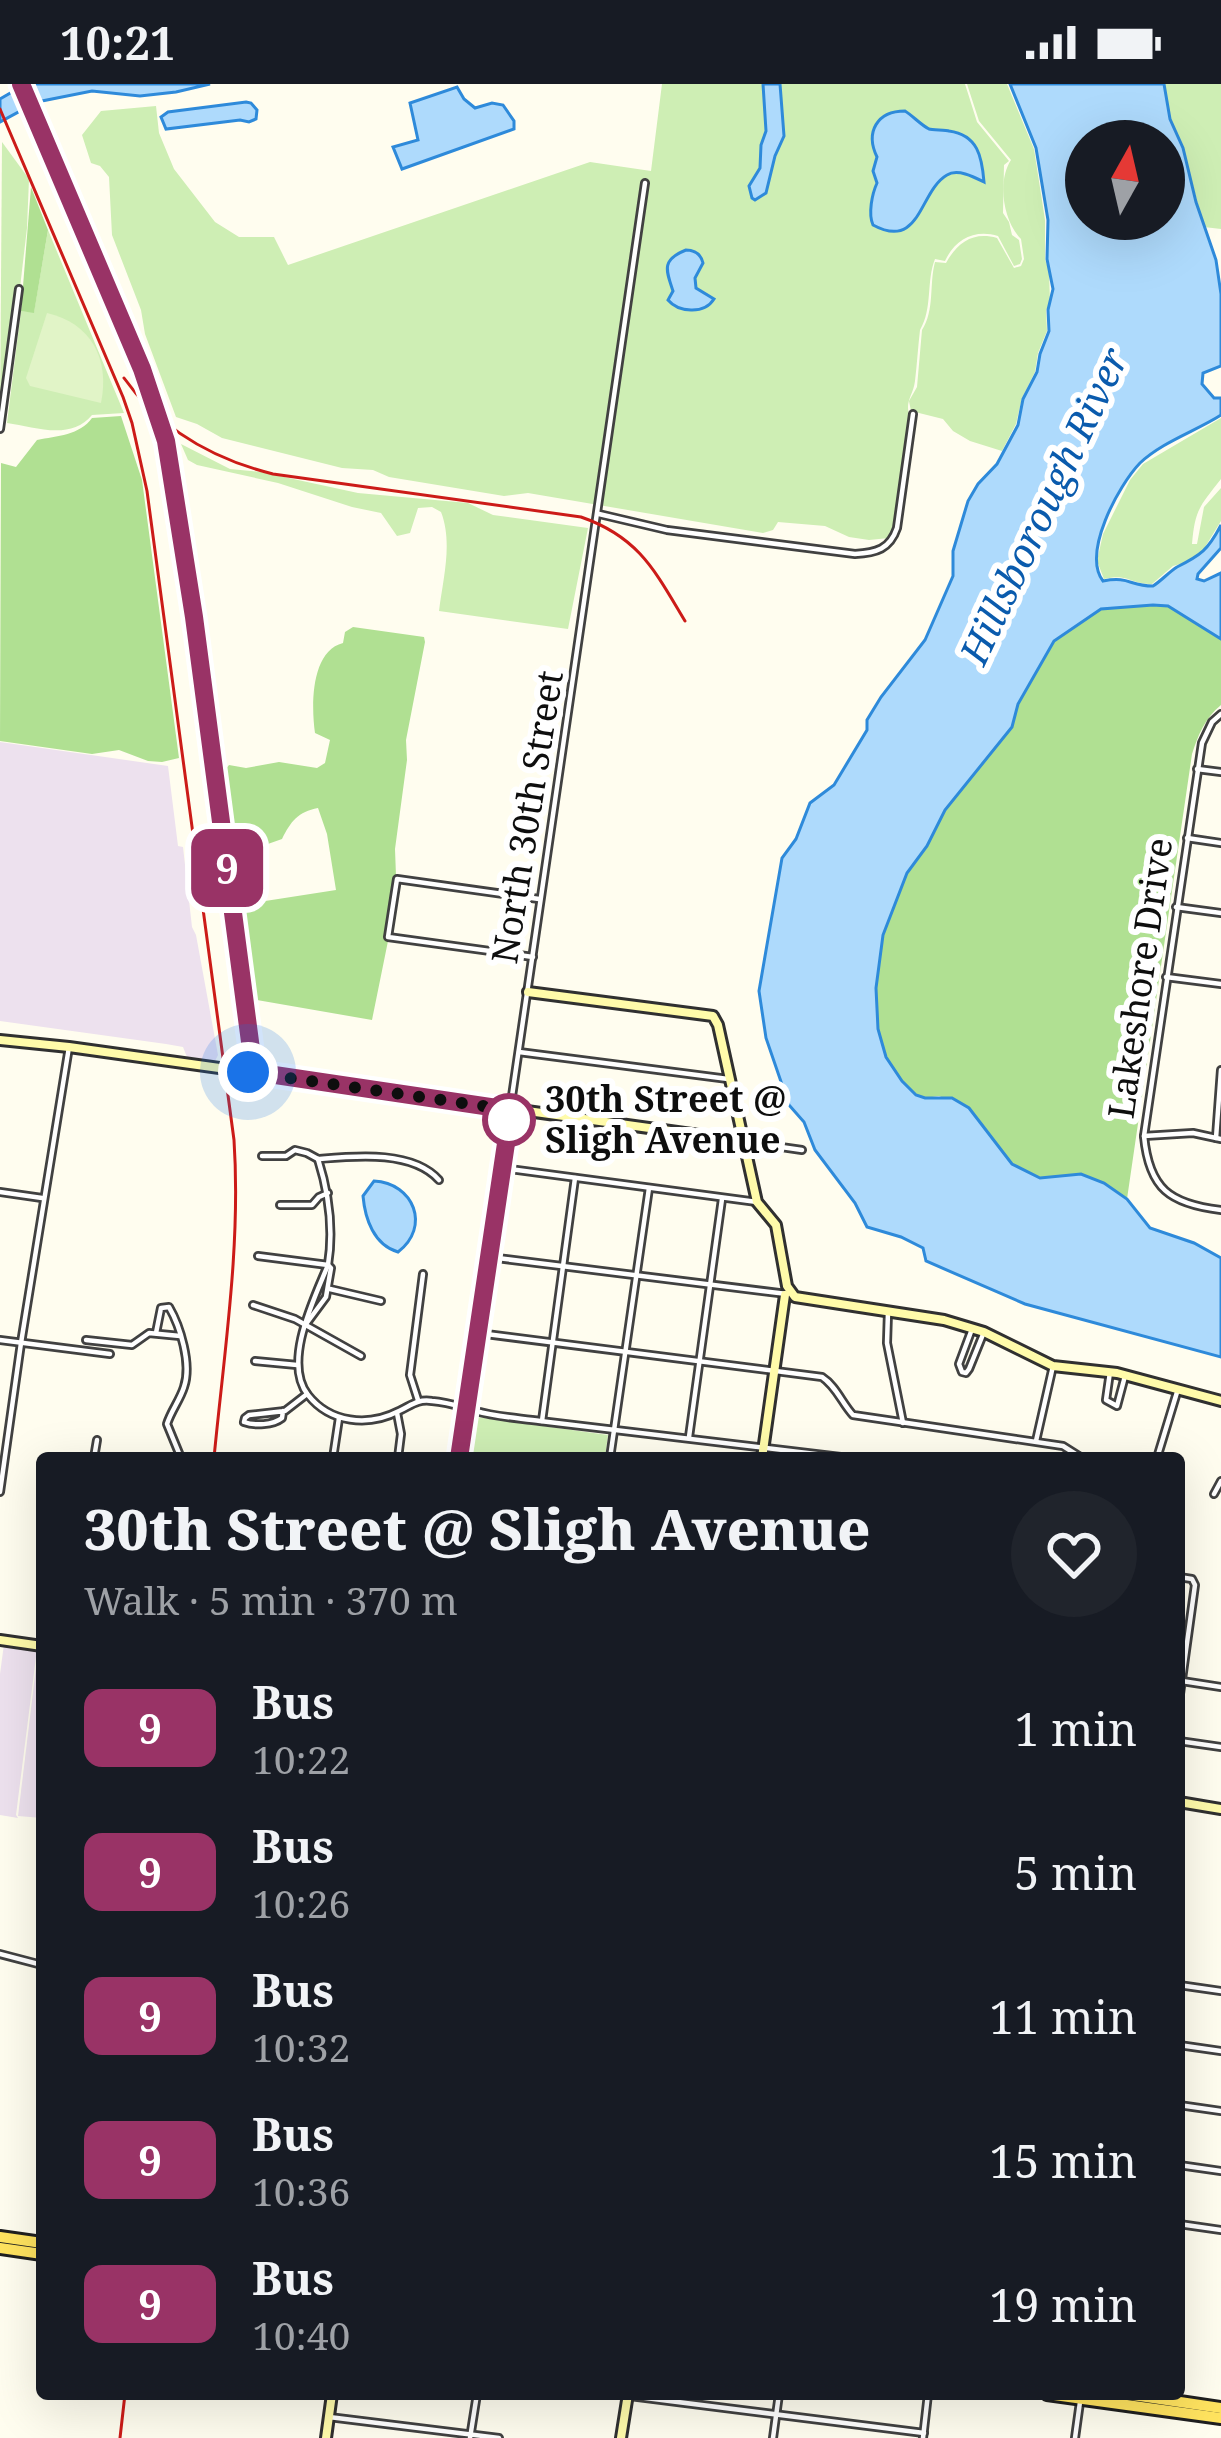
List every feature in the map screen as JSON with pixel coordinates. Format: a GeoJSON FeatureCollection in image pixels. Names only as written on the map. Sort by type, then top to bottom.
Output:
{"type":"FeatureCollection","features":[{"type":"Feature","properties":{"kind":"main road"},"geometry":{"type":"LineString","coordinates":[[0,2237],[36,2242]]}},
{"type":"Feature","properties":{"kind":"main road"},"geometry":{"type":"LineString","coordinates":[[0,2248],[36,2253]]}},
{"type":"Feature","properties":{"kind":"main road"},"geometry":{"type":"LineString","coordinates":[[1110,2400],[1221,2418]]}},
{"type":"Feature","properties":{"kind":"main road"},"geometry":{"type":"LineString","coordinates":[[1167,2400],[1221,2408]]}},
{"type":"Feature","properties":{"kind":"street"},"geometry":{"type":"LineString","coordinates":[[21,84],[142,369],[166,441],[254,1072]]}},
{"type":"Feature","properties":{"kind":"street","name":"North 30th Street"},"geometry":{"type":"LineString","coordinates":[[460,1452],[645,183]]}},
{"type":"Feature","properties":{"kind":"street"},"geometry":{"type":"LineString","coordinates":[[0,429],[19,289]]}},
{"type":"Feature","properties":{"kind":"street"},"geometry":{"type":"LineString","coordinates":[[599,514],[667,530],[871,554],[885,548],[897,528],[913,414]]}},
{"type":"Feature","properties":{"kind":"street","name":"Lakeshore Drive"},"geometry":{"type":"LineString","coordinates":[[1221,714],[1202,742],[1197,769],[1144,1136],[1152,1176],[1160,1186],[1192,1207],[1221,1210]]}},
{"type":"Feature","properties":{"kind":"street"},"geometry":{"type":"LineString","coordinates":[[1197,769],[1221,772]]}},
{"type":"Feature","properties":{"kind":"street"},"geometry":{"type":"LineString","coordinates":[[1186,838],[1221,843]]}},
{"type":"Feature","properties":{"kind":"street"},"geometry":{"type":"LineString","coordinates":[[533,957],[388,937],[397,878],[541,899]]}},
{"type":"Feature","properties":{"kind":"street"},"geometry":{"type":"LineString","coordinates":[[1176,907],[1221,913]]}},
{"type":"Feature","properties":{"kind":"street"},"geometry":{"type":"LineString","coordinates":[[1166,976],[1221,983]]}},
{"type":"Feature","properties":{"kind":"street"},"geometry":{"type":"LineString","coordinates":[[318,1159],[328,1193],[331,1235],[328,1265],[306,1318],[298,1365],[307,1394],[328,1413],[358,1421],[397,1413],[418,1400],[542,1421],[689,1437],[763,1452],[788,1294],[776,1225],[757,1202],[718,1025],[713,1016],[528,992]]}},
{"type":"Feature","properties":{"kind":"street"},"geometry":{"type":"LineString","coordinates":[[0,1040],[802,1150]]}},
{"type":"Feature","properties":{"kind":"street"},"geometry":{"type":"LineString","coordinates":[[237,1070],[245,1063],[250,1044]]}},
{"type":"Feature","properties":{"kind":"street"},"geometry":{"type":"LineString","coordinates":[[0,1492],[1,1462],[69,1047]]}},
{"type":"Feature","properties":{"kind":"street"},"geometry":{"type":"LineString","coordinates":[[519,1052],[728,1078]]}},
{"type":"Feature","properties":{"kind":"street"},"geometry":{"type":"LineString","coordinates":[[1144,1136],[1193,1133],[1219,1139],[1221,1070]]}},
{"type":"Feature","properties":{"kind":"street"},"geometry":{"type":"LineString","coordinates":[[262,1156],[286,1156],[295,1150],[318,1159],[373,1155],[429,1168],[439,1180]]}},
{"type":"Feature","properties":{"kind":"street"},"geometry":{"type":"LineString","coordinates":[[502,1168],[757,1202]]}},
{"type":"Feature","properties":{"kind":"street"},"geometry":{"type":"LineString","coordinates":[[542,1421],[575,1178]]}},
{"type":"Feature","properties":{"kind":"street"},"geometry":{"type":"LineString","coordinates":[[611,1452],[649,1188]]}},
{"type":"Feature","properties":{"kind":"street"},"geometry":{"type":"LineString","coordinates":[[0,1192],[45,1198]]}},
{"type":"Feature","properties":{"kind":"street"},"geometry":{"type":"LineString","coordinates":[[280,1205],[312,1205],[328,1193]]}},
{"type":"Feature","properties":{"kind":"street"},"geometry":{"type":"LineString","coordinates":[[689,1437],[722,1197]]}},
{"type":"Feature","properties":{"kind":"street"},"geometry":{"type":"LineString","coordinates":[[257,1256],[328,1265]]}},
{"type":"Feature","properties":{"kind":"street"},"geometry":{"type":"LineString","coordinates":[[489,1257],[788,1294],[944,1320],[984,1332],[1053,1366],[1110,1372],[1221,1401]]}},
{"type":"Feature","properties":{"kind":"street"},"geometry":{"type":"LineString","coordinates":[[306,1325],[328,1288],[328,1265]]}},
{"type":"Feature","properties":{"kind":"street"},"geometry":{"type":"LineString","coordinates":[[418,1400],[410,1375],[423,1274]]}},
{"type":"Feature","properties":{"kind":"street"},"geometry":{"type":"LineString","coordinates":[[319,1286],[380,1301]]}},
{"type":"Feature","properties":{"kind":"street"},"geometry":{"type":"LineString","coordinates":[[253,1305],[296,1318],[362,1356]]}},
{"type":"Feature","properties":{"kind":"street"},"geometry":{"type":"LineString","coordinates":[[156,1333],[161,1308],[167,1307],[175,1317],[186,1379],[167,1424],[179,1452]]}},
{"type":"Feature","properties":{"kind":"street"},"geometry":{"type":"LineString","coordinates":[[888,1312],[886,1343],[903,1423]]}},
{"type":"Feature","properties":{"kind":"street"},"geometry":{"type":"LineString","coordinates":[[972,1329],[958,1364],[962,1372],[969,1370],[984,1332]]}},
{"type":"Feature","properties":{"kind":"street"},"geometry":{"type":"LineString","coordinates":[[86,1340],[132,1345],[149,1333],[180,1336]]}},
{"type":"Feature","properties":{"kind":"street"},"geometry":{"type":"LineString","coordinates":[[478,1333],[822,1377],[854,1415],[1036,1441],[1072,1452]]}},
{"type":"Feature","properties":{"kind":"street"},"geometry":{"type":"LineString","coordinates":[[0,1340],[110,1354]]}},
{"type":"Feature","properties":{"kind":"street"},"geometry":{"type":"LineString","coordinates":[[255,1361],[298,1365]]}},
{"type":"Feature","properties":{"kind":"street"},"geometry":{"type":"LineString","coordinates":[[1036,1441],[1053,1366]]}},
{"type":"Feature","properties":{"kind":"street"},"geometry":{"type":"LineString","coordinates":[[1110,1372],[1106,1400],[1110,1405],[1117,1406],[1125,1376]]}},
{"type":"Feature","properties":{"kind":"street"},"geometry":{"type":"LineString","coordinates":[[1159,1452],[1178,1389]]}},
{"type":"Feature","properties":{"kind":"street"},"geometry":{"type":"LineString","coordinates":[[248,1415],[283,1411],[307,1394]]}},
{"type":"Feature","properties":{"kind":"street"},"geometry":{"type":"LineString","coordinates":[[397,1413],[399,1452]]}},
{"type":"Feature","properties":{"kind":"street"},"geometry":{"type":"LineString","coordinates":[[334,1452],[339,1418]]}},
{"type":"Feature","properties":{"kind":"street"},"geometry":{"type":"LineString","coordinates":[[95,1452],[97,1440]]}},
{"type":"Feature","properties":{"kind":"street"},"geometry":{"type":"LineString","coordinates":[[1214,1494],[1221,1481]]}},
{"type":"Feature","properties":{"kind":"street"},"geometry":{"type":"LineString","coordinates":[[1185,1579],[1194,1581],[1185,1656]]}},
{"type":"Feature","properties":{"kind":"street"},"geometry":{"type":"LineString","coordinates":[[0,1640],[36,1645]]}},
{"type":"Feature","properties":{"kind":"street"},"geometry":{"type":"LineString","coordinates":[[1185,1681],[1221,1687]]}},
{"type":"Feature","properties":{"kind":"street"},"geometry":{"type":"LineString","coordinates":[[1185,1742],[1221,1747]]}},
{"type":"Feature","properties":{"kind":"street"},"geometry":{"type":"LineString","coordinates":[[1185,1803],[1221,1809]]}},
{"type":"Feature","properties":{"kind":"street"},"geometry":{"type":"LineString","coordinates":[[0,1954],[36,1963]]}},
{"type":"Feature","properties":{"kind":"street"},"geometry":{"type":"LineString","coordinates":[[1185,1985],[1221,1991]]}},
{"type":"Feature","properties":{"kind":"street"},"geometry":{"type":"LineString","coordinates":[[1185,2046],[1221,2050]]}},
{"type":"Feature","properties":{"kind":"street"},"geometry":{"type":"LineString","coordinates":[[1185,2106],[1221,2111]]}},
{"type":"Feature","properties":{"kind":"street"},"geometry":{"type":"LineString","coordinates":[[1185,2166],[1221,2171]]}},
{"type":"Feature","properties":{"kind":"street"},"geometry":{"type":"LineString","coordinates":[[1185,2225],[1221,2230]]}},
{"type":"Feature","properties":{"kind":"street"},"geometry":{"type":"LineString","coordinates":[[326,2438],[331,2400]]}},
{"type":"Feature","properties":{"kind":"street"},"geometry":{"type":"LineString","coordinates":[[471,2436],[476,2400]]}},
{"type":"Feature","properties":{"kind":"street"},"geometry":{"type":"LineString","coordinates":[[621,2438],[627,2400]]}},
{"type":"Feature","properties":{"kind":"street"},"geometry":{"type":"LineString","coordinates":[[667,2400],[923,2436],[927,2400]]}},
{"type":"Feature","properties":{"kind":"street"},"geometry":{"type":"LineString","coordinates":[[773,2438],[777,2400]]}},
{"type":"Feature","properties":{"kind":"street"},"geometry":{"type":"LineString","coordinates":[[1075,2438],[1084,2400]]}},
{"type":"Feature","properties":{"kind":"street"},"geometry":{"type":"LineString","coordinates":[[329,2416],[499,2438]]}},
{"type":"Feature","properties":{"kind":"shaded area"},"geometry":{"type":"Polygon","coordinates":[[[0,742],[168,766],[192,927],[218,1055],[215,1061],[187,1057],[183,1047],[0,1021],[0,742]]]}},
{"type":"Feature","properties":{"kind":"shaded area"},"geometry":{"type":"Polygon","coordinates":[[[4,1644],[36,1649],[36,1657],[18,1818],[0,1815],[4,1644]]]}},
{"type":"Feature","properties":{"kind":"shaded area"},"geometry":{"type":"Polygon","coordinates":[[[36,1668],[36,1818],[18,1816],[36,1668]]]}},
{"type":"Feature","properties":{"kind":"green space"},"geometry":{"type":"Polygon","coordinates":[[[662,84],[965,84],[977,122],[1009,161],[1004,165],[1003,213],[1019,240],[1022,259],[1014,266],[998,236],[981,234],[960,242],[945,261],[935,259],[889,538],[869,540],[825,526],[778,522],[763,533],[528,493],[504,496],[389,477],[222,438],[176,417],[112,235],[109,177],[91,163],[82,135],[101,111],[156,106],[159,133],[174,169],[215,222],[239,237],[274,237],[288,265],[590,162],[651,171],[662,84]]]}},
{"type":"Feature","properties":{"kind":"green space"},"geometry":{"type":"Polygon","coordinates":[[[967,84],[1007,84],[1034,149],[1045,220],[1047,331],[1016,424],[1002,451],[970,441],[943,419],[911,411],[909,401],[917,387],[935,262],[946,263],[961,244],[980,236],[997,238],[1014,268],[1024,259],[1021,239],[1004,201],[1004,179],[1011,160],[979,121],[967,84]]]}},
{"type":"Feature","properties":{"kind":"green space"},"geometry":{"type":"Polygon","coordinates":[[[1164,84],[1221,84],[1221,229],[1204,227],[1185,156],[1185,120],[1170,119],[1164,84]]]}},
{"type":"Feature","properties":{"kind":"green space"},"geometry":{"type":"Polygon","coordinates":[[[2,142],[29,179],[4,424],[0,423],[2,142]]]}},
{"type":"Feature","properties":{"kind":"green space"},"geometry":{"type":"Polygon","coordinates":[[[31,187],[48,230],[34,313],[21,311],[31,187]]]}},
{"type":"Feature","properties":{"kind":"green space"},"geometry":{"type":"Polygon","coordinates":[[[48,230],[124,413],[92,415],[63,430],[7,423],[21,311],[34,312],[48,230]]]}},
{"type":"Feature","properties":{"kind":"green space"},"geometry":{"type":"Polygon","coordinates":[[[47,313],[75,325],[94,345],[103,372],[101,403],[30,386],[26,378],[47,313]]]}},
{"type":"Feature","properties":{"kind":"green space"},"geometry":{"type":"Polygon","coordinates":[[[121,416],[142,480],[179,758],[162,762],[119,750],[92,754],[0,741],[1,463],[16,467],[37,440],[75,431],[92,418],[121,416]]]}},
{"type":"Feature","properties":{"kind":"green space"},"geometry":{"type":"Polygon","coordinates":[[[1221,418],[1221,479],[1200,508],[1192,544],[1197,544],[1204,507],[1221,488],[1221,521],[1202,552],[1173,566],[1152,584],[1104,579],[1097,561],[1103,534],[1130,480],[1143,464],[1221,418]]]}},
{"type":"Feature","properties":{"kind":"green space"},"geometry":{"type":"Polygon","coordinates":[[[181,444],[230,469],[358,493],[468,503],[493,515],[588,528],[568,629],[439,611],[446,536],[441,512],[432,507],[418,508],[410,533],[397,536],[381,513],[197,465],[188,460],[181,444]]]}},
{"type":"Feature","properties":{"kind":"green space"},"geometry":{"type":"Polygon","coordinates":[[[1168,606],[1221,639],[1221,705],[1203,727],[1192,754],[1127,1199],[1081,1174],[1039,1178],[1012,1164],[969,1108],[939,1096],[916,1096],[886,1057],[878,1029],[876,987],[883,935],[907,873],[945,810],[1011,727],[1018,704],[1054,641],[1101,609],[1168,606]]]}},
{"type":"Feature","properties":{"kind":"green space"},"geometry":{"type":"Polygon","coordinates":[[[353,627],[424,637],[425,642],[406,740],[396,876],[372,1020],[251,999],[239,905],[336,890],[318,808],[296,818],[282,839],[250,845],[246,879],[236,881],[221,775],[229,765],[246,768],[279,762],[317,768],[325,763],[330,740],[315,733],[316,680],[325,656],[343,643],[345,632],[353,627]]]}},
{"type":"Feature","properties":{"kind":"green space"},"geometry":{"type":"Polygon","coordinates":[[[470,1416],[608,1435],[606,1452],[465,1452],[470,1416]]]}},
{"type":"Feature","properties":{"kind":"water"},"geometry":{"type":"Polygon","coordinates":[[[26,84],[210,84],[140,96],[92,91],[37,102],[0,122],[0,99],[26,84]]]}},
{"type":"Feature","properties":{"kind":"water"},"geometry":{"type":"Polygon","coordinates":[[[763,84],[780,84],[784,136],[766,193],[755,200],[749,186],[760,168],[766,131],[763,84]]]}},
{"type":"Feature","properties":{"kind":"water","name":"Hillsborough River"},"geometry":{"type":"Polygon","coordinates":[[[1010,84],[1164,84],[1170,120],[1065,120],[1065,240],[1185,240],[1185,156],[1216,260],[1221,294],[1221,366],[1203,373],[1202,384],[1214,398],[1221,398],[1221,415],[1158,449],[1131,474],[1105,520],[1098,569],[1103,581],[1153,586],[1203,551],[1221,525],[1221,548],[1197,579],[1204,581],[1221,573],[1221,639],[1168,606],[1153,605],[1101,609],[1054,641],[1018,704],[1012,727],[945,810],[907,873],[883,935],[876,988],[878,1029],[886,1057],[902,1081],[916,1095],[952,1098],[969,1108],[1012,1164],[1040,1178],[1081,1174],[1104,1183],[1127,1199],[1150,1228],[1221,1258],[1221,1357],[1025,1304],[926,1261],[923,1248],[901,1237],[867,1227],[789,1105],[766,1038],[759,991],[782,858],[796,839],[810,803],[834,785],[881,697],[925,640],[953,576],[953,551],[968,501],[997,464],[1018,425],[1049,331],[1053,289],[1047,259],[1048,220],[1036,148],[1010,84]]]}},
{"type":"Feature","properties":{"kind":"water"},"geometry":{"type":"Polygon","coordinates":[[[457,87],[475,108],[503,105],[514,129],[402,169],[393,147],[418,140],[410,103],[457,87]]]}},
{"type":"Feature","properties":{"kind":"water"},"geometry":{"type":"Polygon","coordinates":[[[246,102],[257,110],[256,119],[249,122],[166,129],[161,117],[168,112],[246,102]]]}},
{"type":"Feature","properties":{"kind":"water"},"geometry":{"type":"Polygon","coordinates":[[[905,111],[929,129],[959,133],[972,142],[980,156],[984,182],[961,173],[947,175],[910,225],[889,231],[873,225],[872,220],[877,183],[873,131],[887,115],[905,111]]]}},
{"type":"Feature","properties":{"kind":"water"},"geometry":{"type":"Polygon","coordinates":[[[686,250],[703,263],[695,278],[696,288],[714,299],[698,310],[668,300],[673,291],[669,262],[686,250]]]}},
{"type":"Feature","properties":{"kind":"water"},"geometry":{"type":"Polygon","coordinates":[[[374,1181],[399,1189],[413,1208],[414,1231],[398,1252],[383,1244],[369,1222],[363,1196],[374,1181]]]}},
{"type":"Feature","properties":{"kind":"railway"},"geometry":{"type":"LineString","coordinates":[[0,109],[123,397],[147,491],[234,1140],[233,1260],[215,1452]]}},
{"type":"Feature","properties":{"kind":"railway"},"geometry":{"type":"LineString","coordinates":[[124,378],[171,427],[251,468],[581,517],[601,525],[643,558],[685,621]]}},
{"type":"Feature","properties":{"kind":"railway"},"geometry":{"type":"LineString","coordinates":[[120,2438],[124,2400]]}},
{"type":"Feature","properties":{"kind":"bus line","name":"9"},"geometry":{"type":"LineString","coordinates":[[21,84],[142,369],[166,441],[254,1072],[511,1110],[460,1452]]}},
{"type":"Feature","properties":{"kind":"place","name":"30th Street @ Sligh Avenue"},"geometry":{"type":"Point","coordinates":[509,1120]}},
{"type":"Feature","properties":{"kind":"route"},"geometry":{"type":"LineString","coordinates":[[248,1072],[511,1110],[509,1120]]}}]}
